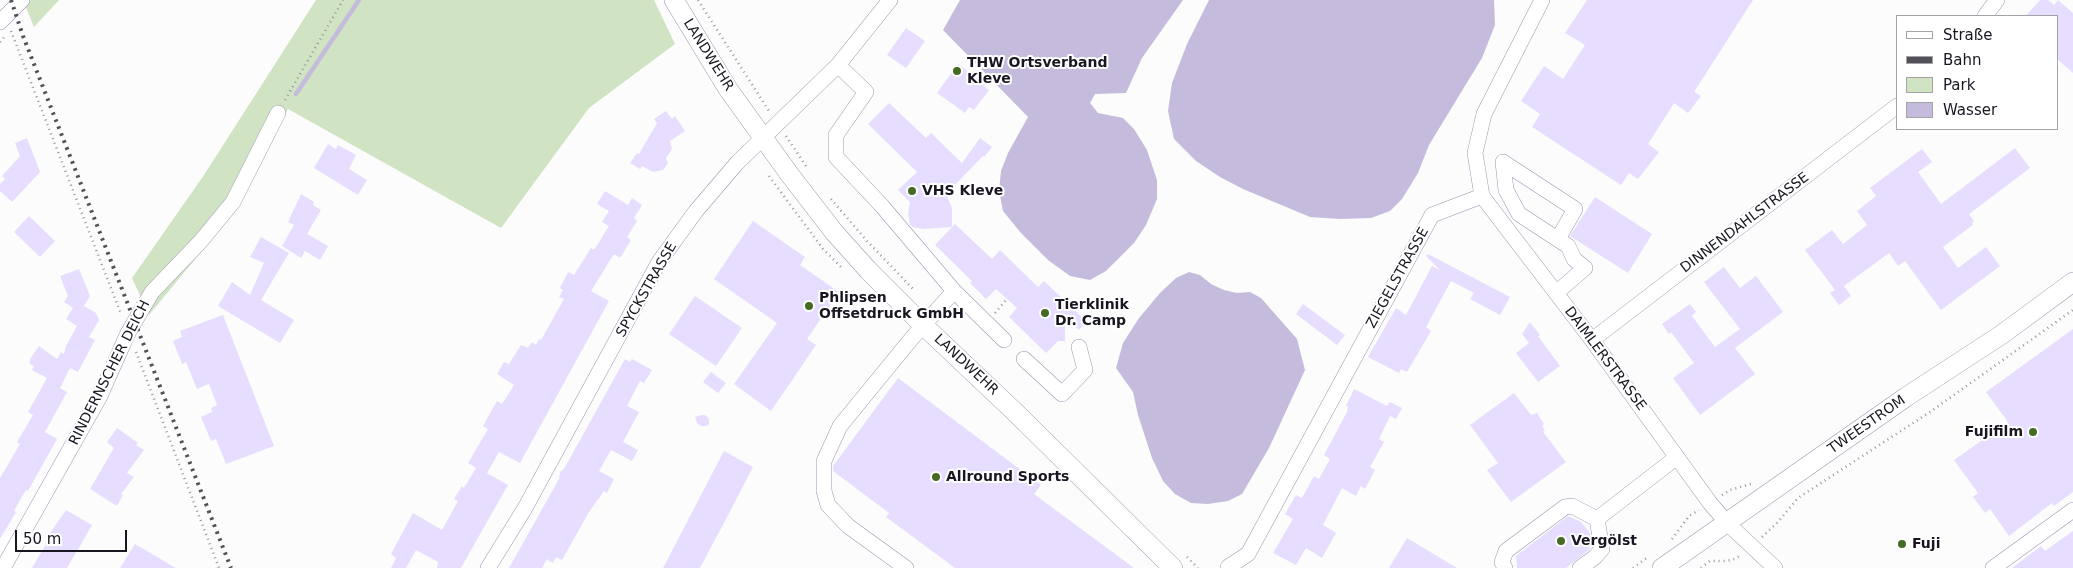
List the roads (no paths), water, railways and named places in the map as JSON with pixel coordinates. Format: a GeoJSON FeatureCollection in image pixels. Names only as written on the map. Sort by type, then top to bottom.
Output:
{"type":"FeatureCollection","features":[{"type":"Feature","properties":{"kind":"main road","name":"LANDWEHR"},"geometry":{"type":"LineString","coordinates":[[674,0],[728,88],[834,232],[868,270],[923,325],[1016,413],[1173,568]]}},
{"type":"Feature","properties":{"kind":"main road","name":"TWEESTROM"},"geometry":{"type":"LineString","coordinates":[[1655,562],[1727,522],[1906,397],[2001,335],[2073,282]]}},
{"type":"Feature","properties":{"kind":"street"},"geometry":{"type":"LineString","coordinates":[[6,29],[22,0]]}},
{"type":"Feature","properties":{"kind":"street","name":"SPYCKSTRASSE"},"geometry":{"type":"LineString","coordinates":[[488,568],[525,508],[659,262],[702,204],[737,163],[838,65],[890,0]]}},
{"type":"Feature","properties":{"kind":"street"},"geometry":{"type":"LineString","coordinates":[[1482,196],[1475,153],[1484,114],[1542,0]]}},
{"type":"Feature","properties":{"kind":"street"},"geometry":{"type":"LineString","coordinates":[[1986,15],[1997,0]]}},
{"type":"Feature","properties":{"kind":"street"},"geometry":{"type":"LineString","coordinates":[[838,65],[866,92],[836,135],[836,157],[882,206],[954,290],[1004,340]]}},
{"type":"Feature","properties":{"kind":"street","name":"DINNENDAHLSTRASSE"},"geometry":{"type":"LineString","coordinates":[[1592,340],[1896,107]]}},
{"type":"Feature","properties":{"kind":"street","name":"RINDERNSCHER DEICH"},"geometry":{"type":"LineString","coordinates":[[3,568],[100,396],[128,333],[152,292],[200,242],[233,202],[278,112]]}},
{"type":"Feature","properties":{"kind":"street"},"geometry":{"type":"LineString","coordinates":[[1556,293],[1585,268],[1574,259],[1568,246],[1519,214],[1506,190],[1503,162],[1575,209],[1558,239]]}},
{"type":"Feature","properties":{"kind":"street","name":"DAIMLERSTRASSE"},"geometry":{"type":"LineString","coordinates":[[1482,196],[1592,340],[1710,503],[1775,568]]}},
{"type":"Feature","properties":{"kind":"street","name":"ZIEGELSTRASSE"},"geometry":{"type":"LineString","coordinates":[[1228,566],[1248,554],[1432,215],[1482,196]]}},
{"type":"Feature","properties":{"kind":"street"},"geometry":{"type":"LineString","coordinates":[[906,568],[848,526],[828,505],[824,491],[824,461],[840,426],[954,290]]}},
{"type":"Feature","properties":{"kind":"street"},"geometry":{"type":"LineString","coordinates":[[1024,359],[1062,394],[1086,370],[1079,347]]}},
{"type":"Feature","properties":{"kind":"street"},"geometry":{"type":"LineString","coordinates":[[1597,519],[1677,457]]}},
{"type":"Feature","properties":{"kind":"street"},"geometry":{"type":"LineString","coordinates":[[1505,568],[1502,562],[1506,551],[1565,507],[1572,506],[1597,519]]}},
{"type":"Feature","properties":{"kind":"street"},"geometry":{"type":"LineString","coordinates":[[1994,568],[2073,510]]}},
{"type":"Feature","properties":{"kind":"street"},"geometry":{"type":"LineString","coordinates":[[1580,568],[1602,549],[1597,519]]}},
{"type":"Feature","properties":{"kind":"water"},"geometry":{"type":"Polygon","coordinates":[[[960,0],[1183,0],[1142,58],[1126,93],[1095,94],[1090,103],[1098,113],[1123,118],[1134,129],[1147,150],[1157,180],[1157,199],[1146,225],[1134,243],[1106,271],[1090,280],[1070,276],[1048,260],[1021,233],[1003,211],[999,191],[1001,171],[1008,153],[1028,117],[943,30],[960,0]]]}},
{"type":"Feature","properties":{"kind":"water"},"geometry":{"type":"Polygon","coordinates":[[[1209,0],[1494,0],[1495,25],[1482,58],[1429,145],[1418,173],[1402,199],[1390,211],[1371,218],[1340,219],[1310,217],[1243,189],[1220,177],[1196,161],[1174,139],[1168,111],[1172,83],[1187,44],[1209,0]]]}},
{"type":"Feature","properties":{"kind":"water"},"geometry":{"type":"Polygon","coordinates":[[[1189,272],[1200,275],[1211,284],[1224,290],[1237,293],[1250,292],[1261,298],[1297,339],[1305,370],[1269,448],[1242,494],[1228,501],[1208,504],[1191,503],[1175,494],[1163,481],[1152,458],[1138,415],[1133,392],[1116,368],[1123,343],[1139,318],[1160,293],[1176,278],[1189,272]]]}},
{"type":"Feature","properties":{"kind":"waterway"},"geometry":{"type":"LineString","coordinates":[[296,94],[359,0]]}},
{"type":"Feature","properties":{"kind":"railway"},"geometry":{"type":"LineString","coordinates":[[11,0],[23,36],[231,568]]}},
{"type":"Feature","properties":{"kind":"place","name":"THW Ortsverband Kleve"},"geometry":{"type":"Point","coordinates":[957,71]}},
{"type":"Feature","properties":{"kind":"place","name":"VHS Kleve"},"geometry":{"type":"Point","coordinates":[912,191]}},
{"type":"Feature","properties":{"kind":"place","name":"Phlipsen Offsetdruck GmbH"},"geometry":{"type":"Point","coordinates":[809,306]}},
{"type":"Feature","properties":{"kind":"place","name":"Tierklinik Dr. Camp"},"geometry":{"type":"Point","coordinates":[1045,313]}},
{"type":"Feature","properties":{"kind":"place","name":"Fujifilm"},"geometry":{"type":"Point","coordinates":[2033,432]}},
{"type":"Feature","properties":{"kind":"place","name":"Allround Sports"},"geometry":{"type":"Point","coordinates":[936,477]}},
{"type":"Feature","properties":{"kind":"place","name":"Vergölst"},"geometry":{"type":"Point","coordinates":[1561,541]}},
{"type":"Feature","properties":{"kind":"place","name":"Fuji"},"geometry":{"type":"Point","coordinates":[1902,544]}}]}
